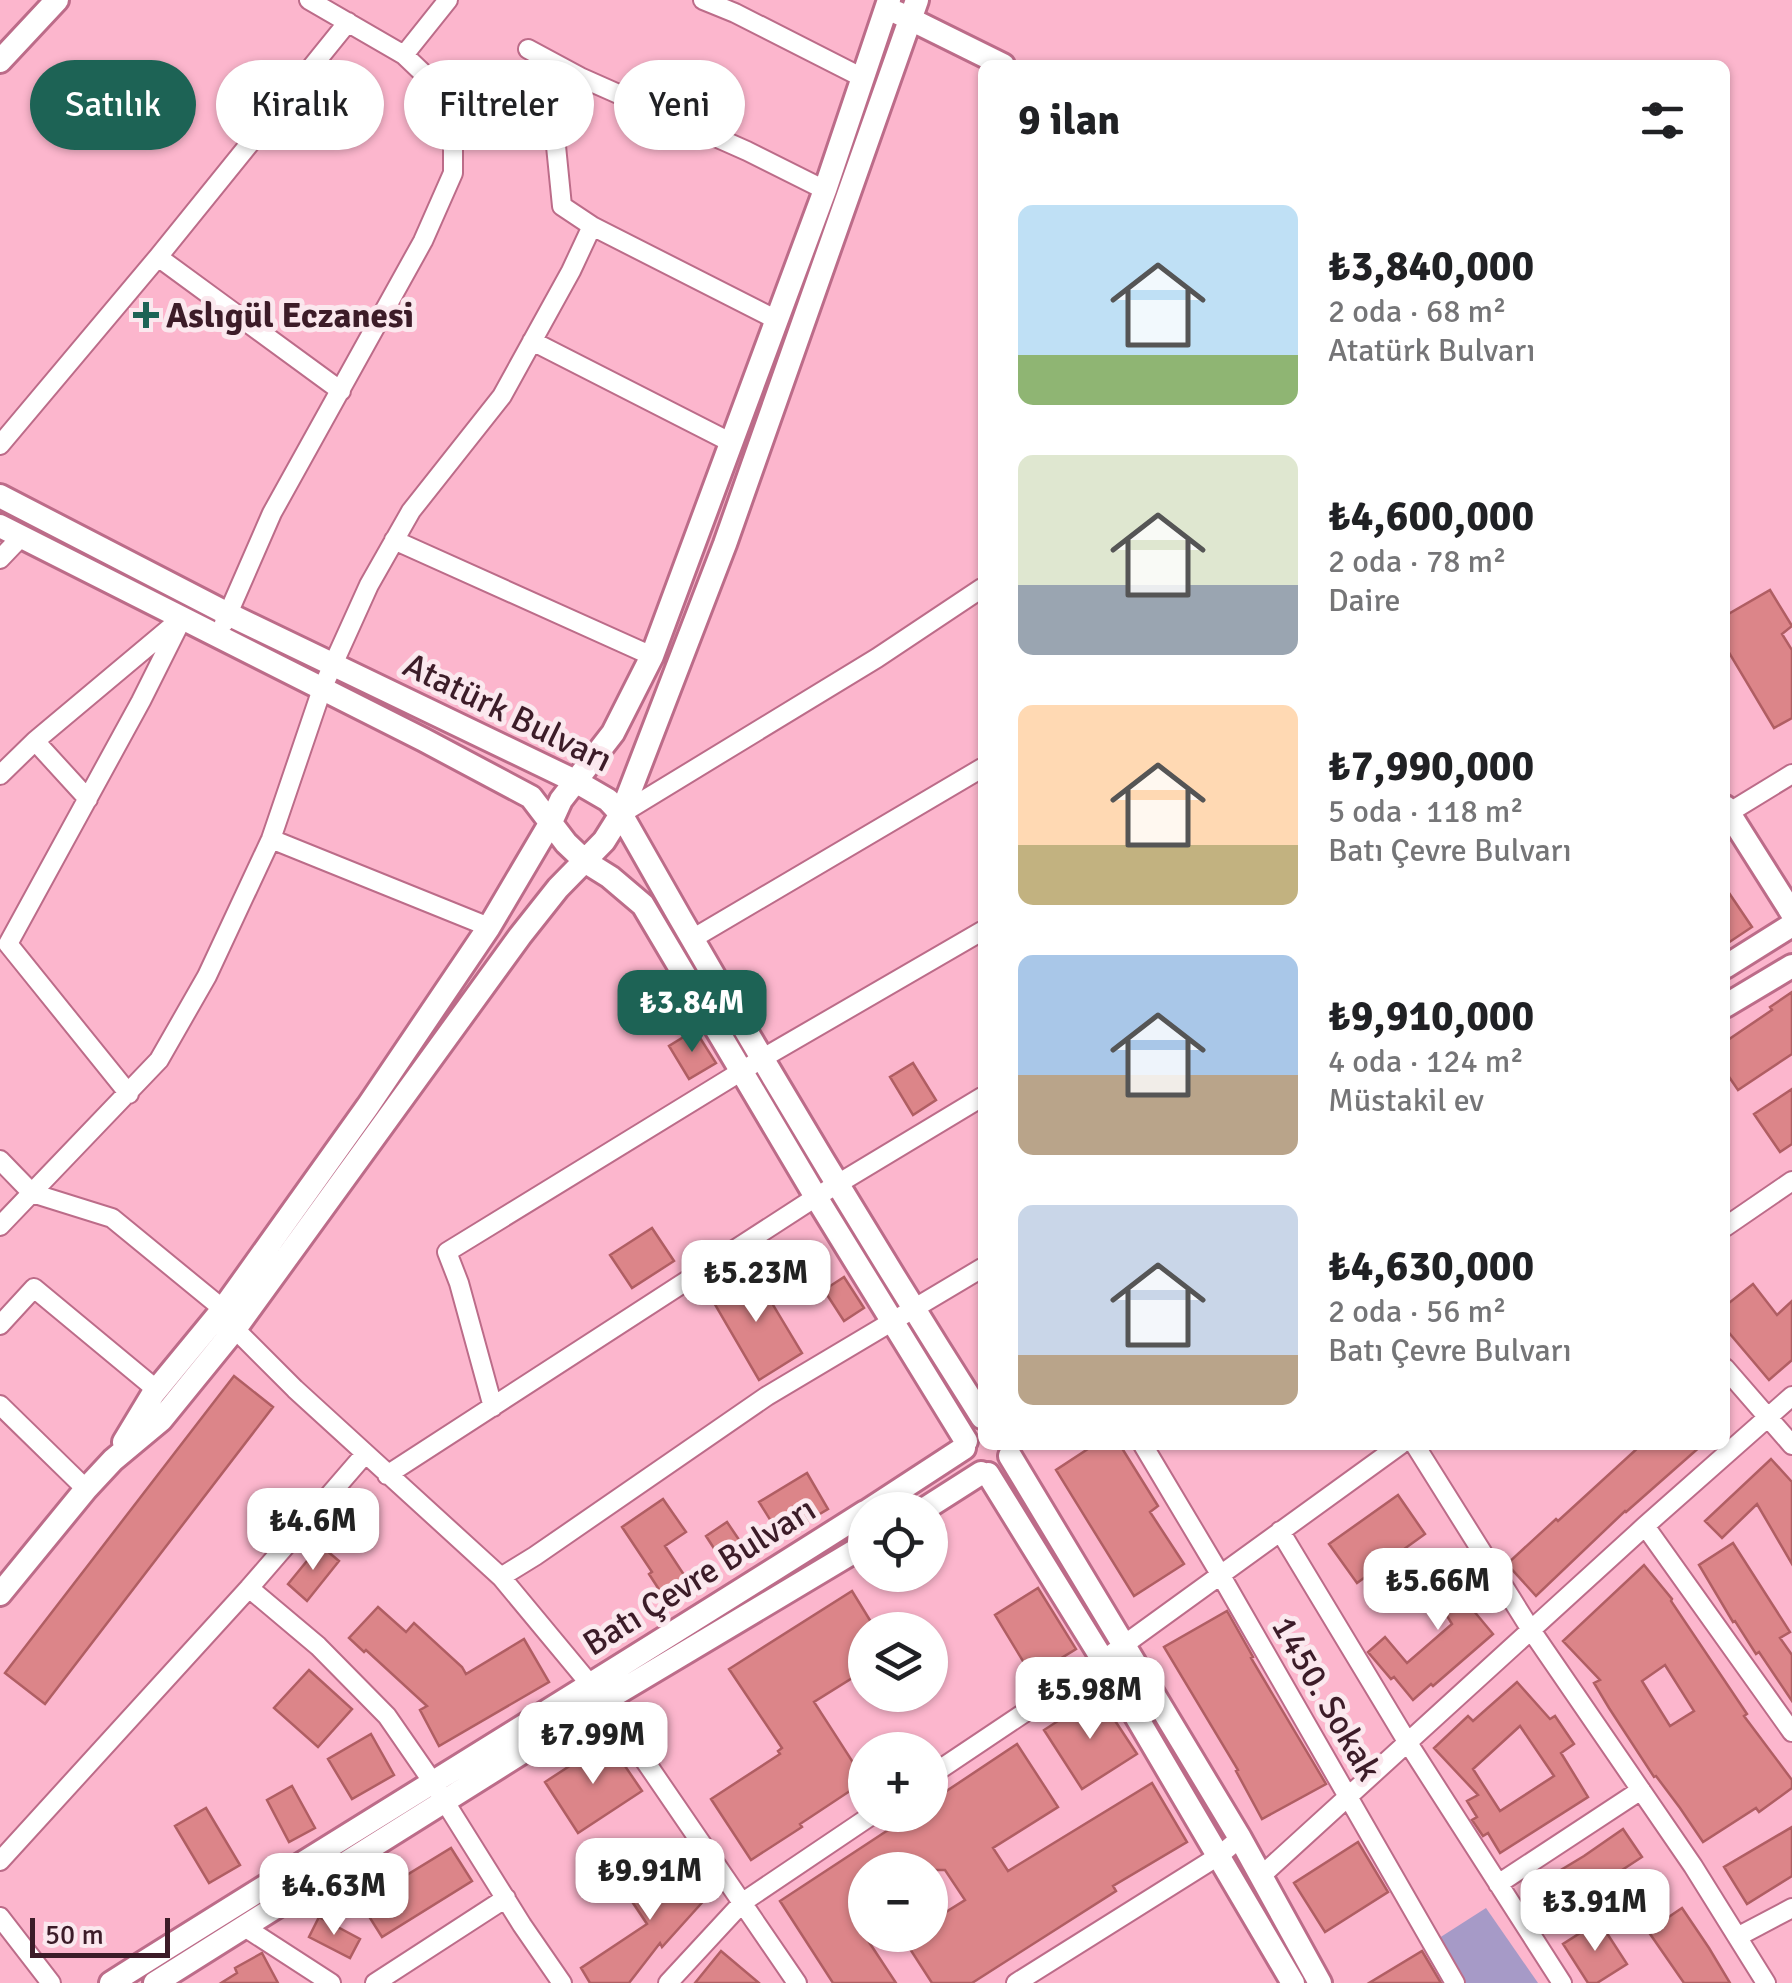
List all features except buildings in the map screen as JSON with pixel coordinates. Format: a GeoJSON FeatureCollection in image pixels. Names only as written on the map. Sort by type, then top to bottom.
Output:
{"type":"FeatureCollection","features":[{"type":"Feature","properties":{"kind":"main road"},"geometry":{"type":"LineString","coordinates":[[0,60],[57,0]]}},
{"type":"Feature","properties":{"kind":"main road"},"geometry":{"type":"LineString","coordinates":[[3,1583],[113,1460],[161,1420],[489,927],[561,800],[614,733],[652,656],[732,444],[825,190],[887,4],[913,10],[995,60]]}},
{"type":"Feature","properties":{"kind":"main road"},"geometry":{"type":"LineString","coordinates":[[113,1460],[157,1390],[229,1319],[520,936],[558,888],[604,841],[621,814],[725,544],[913,10]]}},
{"type":"Feature","properties":{"kind":"main road","name":"Atatürk Bulvarı"},"geometry":{"type":"LineString","coordinates":[[0,496],[223,625],[322,689],[532,797],[586,862],[643,905],[892,1323],[971,1439],[964,1454],[970,1466],[985,1473]]}},
{"type":"Feature","properties":{"kind":"main road","name":"Atatürk Bulvarı"},"geometry":{"type":"LineString","coordinates":[[0,526],[183,617],[223,625],[332,666],[608,800],[621,814],[763,1058],[978,1411]]}},
{"type":"Feature","properties":{"kind":"main road"},"geometry":{"type":"LineString","coordinates":[[1730,818],[1792,913]]}},
{"type":"Feature","properties":{"kind":"main road"},"geometry":{"type":"LineString","coordinates":[[1730,964],[1792,925]]}},
{"type":"Feature","properties":{"kind":"main road"},"geometry":{"type":"LineString","coordinates":[[1730,1003],[1792,966]]}},
{"type":"Feature","properties":{"kind":"main road","name":"Batı Çevre Bulvarı"},"geometry":{"type":"LineString","coordinates":[[894,1492],[971,1439]]}},
{"type":"Feature","properties":{"kind":"main road"},"geometry":{"type":"LineString","coordinates":[[948,1495],[985,1473],[1002,1468],[1011,1450]]}},
{"type":"Feature","properties":{"kind":"main road"},"geometry":{"type":"LineString","coordinates":[[1013,1450],[1262,1876],[1320,1983]]}},
{"type":"Feature","properties":{"kind":"main road"},"geometry":{"type":"LineString","coordinates":[[985,1473],[1103,1660],[1293,1983]]}},
{"type":"Feature","properties":{"kind":"main road","name":"Batı Çevre Bulvarı"},"geometry":{"type":"LineString","coordinates":[[111,1983],[597,1693],[848,1524]]}},
{"type":"Feature","properties":{"kind":"main road","name":"Batı Çevre Bulvarı"},"geometry":{"type":"LineString","coordinates":[[597,1693],[848,1554]]}},
{"type":"Feature","properties":{"kind":"main road","name":"Batı Çevre Bulvarı"},"geometry":{"type":"LineString","coordinates":[[154,1983],[438,1791]]}},
{"type":"Feature","properties":{"kind":"street"},"geometry":{"type":"LineString","coordinates":[[223,625],[272,514],[423,241],[453,172],[453,135],[435,88],[404,55],[308,0]]}},
{"type":"Feature","properties":{"kind":"street"},"geometry":{"type":"LineString","coordinates":[[404,55],[448,0]]}},
{"type":"Feature","properties":{"kind":"street"},"geometry":{"type":"LineString","coordinates":[[704,0],[863,78]]}},
{"type":"Feature","properties":{"kind":"street"},"geometry":{"type":"LineString","coordinates":[[0,444],[348,22]]}},
{"type":"Feature","properties":{"kind":"street"},"geometry":{"type":"LineString","coordinates":[[528,49],[548,60]]}},
{"type":"Feature","properties":{"kind":"street"},"geometry":{"type":"LineString","coordinates":[[594,83],[825,190]]}},
{"type":"Feature","properties":{"kind":"street"},"geometry":{"type":"LineString","coordinates":[[556,150],[562,206],[592,226],[777,320]]}},
{"type":"Feature","properties":{"kind":"street"},"geometry":{"type":"LineString","coordinates":[[0,1226],[160,1060],[207,976],[271,839],[322,689],[369,585],[412,511],[502,396],[592,226]]}},
{"type":"Feature","properties":{"kind":"street"},"geometry":{"type":"LineString","coordinates":[[158,257],[341,391]]}},
{"type":"Feature","properties":{"kind":"street"},"geometry":{"type":"LineString","coordinates":[[532,341],[732,444]]}},
{"type":"Feature","properties":{"kind":"street"},"geometry":{"type":"LineString","coordinates":[[0,558],[22,536]]}},
{"type":"Feature","properties":{"kind":"street"},"geometry":{"type":"LineString","coordinates":[[394,540],[652,656]]}},
{"type":"Feature","properties":{"kind":"street"},"geometry":{"type":"LineString","coordinates":[[621,814],[876,658],[978,591]]}},
{"type":"Feature","properties":{"kind":"street"},"geometry":{"type":"LineString","coordinates":[[0,775],[183,617]]}},
{"type":"Feature","properties":{"kind":"street"},"geometry":{"type":"LineString","coordinates":[[128,1094],[4,939],[88,799],[183,617]]}},
{"type":"Feature","properties":{"kind":"street"},"geometry":{"type":"LineString","coordinates":[[35,741],[88,799]]}},
{"type":"Feature","properties":{"kind":"street"},"geometry":{"type":"LineString","coordinates":[[692,939],[978,770]]}},
{"type":"Feature","properties":{"kind":"street"},"geometry":{"type":"LineString","coordinates":[[1730,810],[1792,774]]}},
{"type":"Feature","properties":{"kind":"street"},"geometry":{"type":"LineString","coordinates":[[271,839],[489,927]]}},
{"type":"Feature","properties":{"kind":"street"},"geometry":{"type":"LineString","coordinates":[[492,1408],[447,1252],[763,1058],[978,933]]}},
{"type":"Feature","properties":{"kind":"street"},"geometry":{"type":"LineString","coordinates":[[387,1475],[816,1198],[978,1098]]}},
{"type":"Feature","properties":{"kind":"street"},"geometry":{"type":"LineString","coordinates":[[0,1160],[32,1193],[112,1218],[229,1319],[387,1475],[501,1576],[597,1693],[797,1983]]}},
{"type":"Feature","properties":{"kind":"street"},"geometry":{"type":"LineString","coordinates":[[1730,1224],[1792,1182]]}},
{"type":"Feature","properties":{"kind":"street"},"geometry":{"type":"LineString","coordinates":[[501,1576],[767,1396],[978,1270]]}},
{"type":"Feature","properties":{"kind":"street"},"geometry":{"type":"LineString","coordinates":[[0,1325],[34,1288],[157,1390]]}},
{"type":"Feature","properties":{"kind":"street"},"geometry":{"type":"LineString","coordinates":[[1730,1374],[1792,1445]]}},
{"type":"Feature","properties":{"kind":"street"},"geometry":{"type":"LineString","coordinates":[[1262,1876],[1792,1396]]}},
{"type":"Feature","properties":{"kind":"street"},"geometry":{"type":"LineString","coordinates":[[0,1405],[86,1488]]}},
{"type":"Feature","properties":{"kind":"street","name":"1450. Sokak"},"geometry":{"type":"LineString","coordinates":[[1146,1450],[1455,1983]]}},
{"type":"Feature","properties":{"kind":"street"},"geometry":{"type":"LineString","coordinates":[[948,1764],[1103,1660],[1393,1450]]}},
{"type":"Feature","properties":{"kind":"street"},"geometry":{"type":"LineString","coordinates":[[1418,1450],[1531,1630],[1766,1983]]}},
{"type":"Feature","properties":{"kind":"street"},"geometry":{"type":"LineString","coordinates":[[0,1861],[366,1454]]}},
{"type":"Feature","properties":{"kind":"street"},"geometry":{"type":"LineString","coordinates":[[1645,1526],[1792,1731]]}},
{"type":"Feature","properties":{"kind":"street"},"geometry":{"type":"LineString","coordinates":[[1280,1531],[1408,1743],[1562,1983]]}},
{"type":"Feature","properties":{"kind":"street"},"geometry":{"type":"LineString","coordinates":[[248,1588],[318,1646],[387,1716],[562,1983]]}},
{"type":"Feature","properties":{"kind":"street"},"geometry":{"type":"LineString","coordinates":[[1498,1884],[1641,1790]]}},
{"type":"Feature","properties":{"kind":"street"},"geometry":{"type":"LineString","coordinates":[[668,1983],[743,1902],[848,1831]]}},
{"type":"Feature","properties":{"kind":"street"},"geometry":{"type":"LineString","coordinates":[[1016,1983],[1220,1855],[1240,1838]]}},
{"type":"Feature","properties":{"kind":"street"},"geometry":{"type":"LineString","coordinates":[[375,1983],[506,1898]]}},
{"type":"Feature","properties":{"kind":"street"},"geometry":{"type":"LineString","coordinates":[[1738,1936],[1792,1908]]}},
{"type":"Feature","properties":{"kind":"street"},"geometry":{"type":"LineString","coordinates":[[0,1916],[50,1983]]}},
{"type":"Feature","properties":{"kind":"street"},"geometry":{"type":"LineString","coordinates":[[243,1926],[331,1983]]}},
{"type":"Feature","properties":{"kind":"shaded area"},"geometry":{"type":"Polygon","coordinates":[[[1486,1908],[1538,1983],[1461,1983],[1436,1940],[1486,1908]]]}},
{"type":"Feature","properties":{"kind":"place","name":"Aslıgül Eczanesi"},"geometry":{"type":"Point","coordinates":[146,315]}}]}
